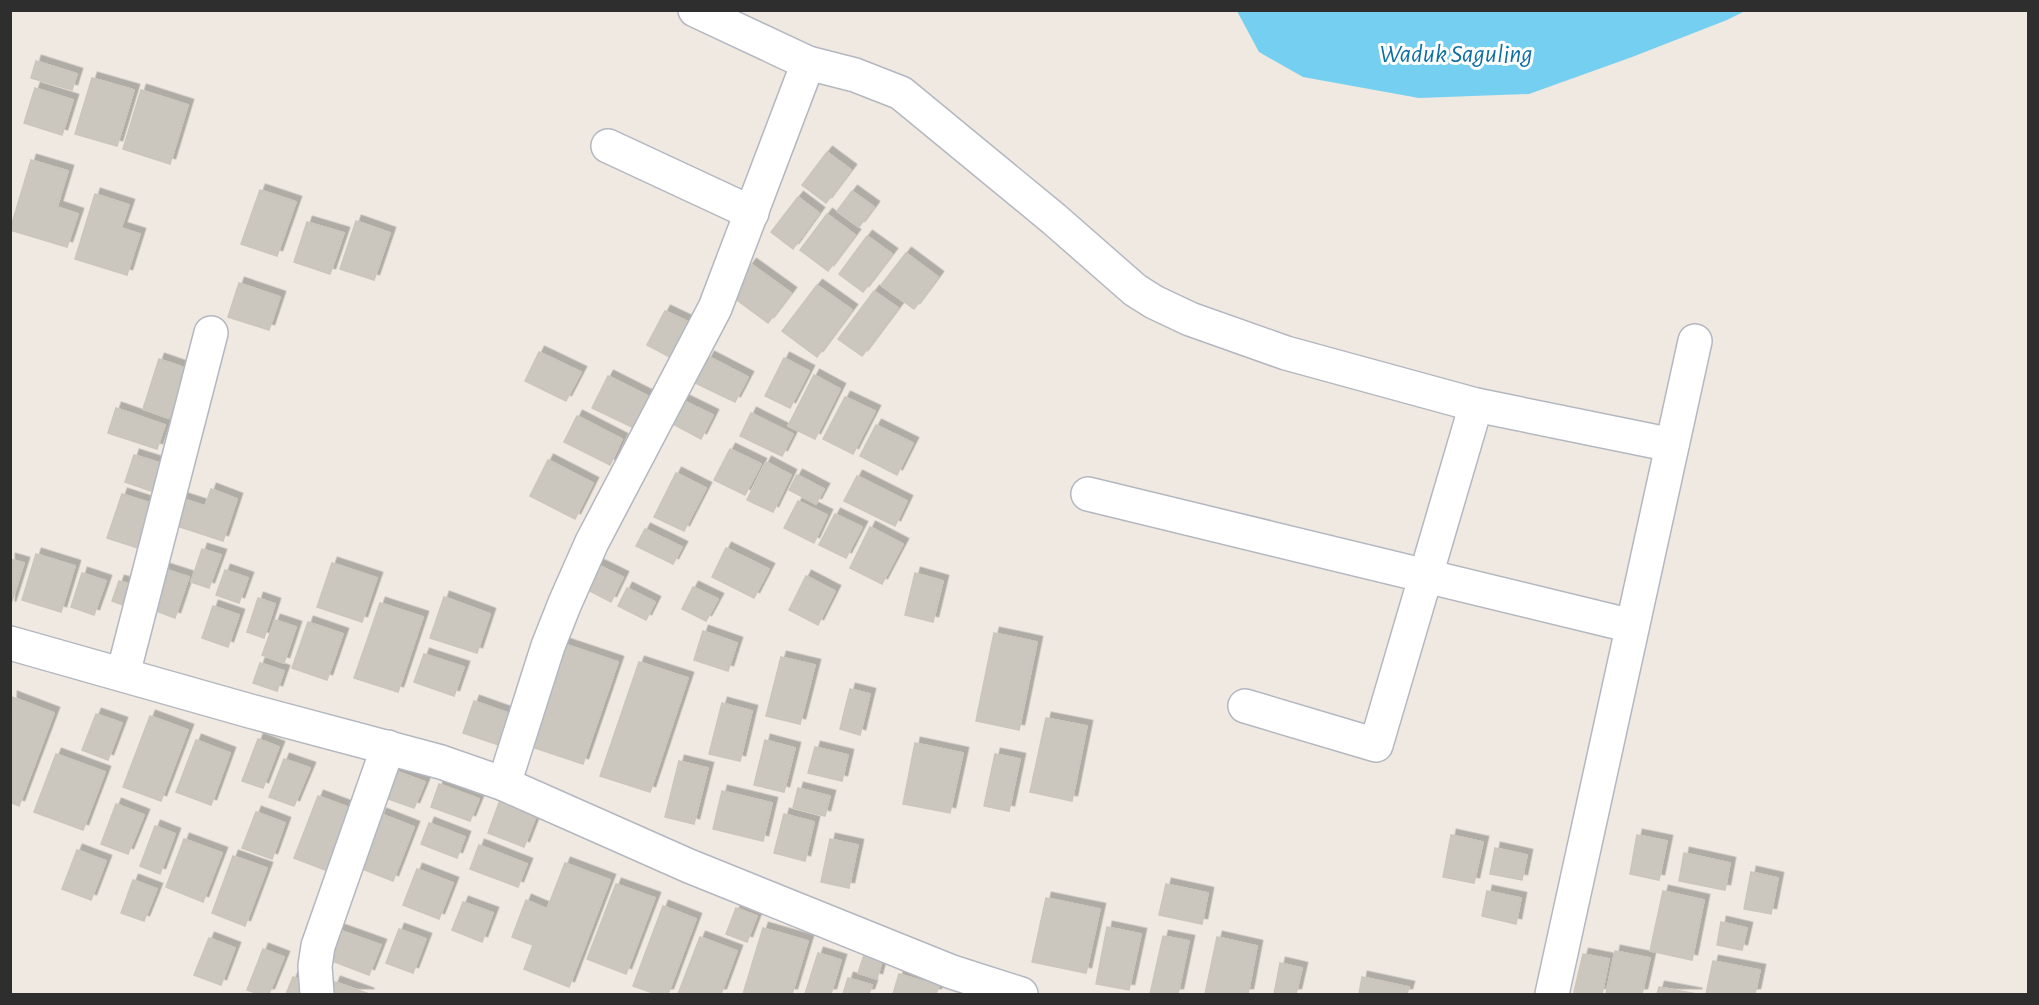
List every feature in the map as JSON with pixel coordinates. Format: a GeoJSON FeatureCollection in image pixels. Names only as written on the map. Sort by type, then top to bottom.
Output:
{"type":"FeatureCollection","features":[{"type":"Feature","properties":{"kind":"street"},"geometry":{"type":"LineString","coordinates":[[695,10],[808,63],[855,75],[901,93],[1054,219],[1110,270],[1154,302],[1222,332],[1286,353],[1476,405],[1672,445]]}},
{"type":"Feature","properties":{"kind":"street"},"geometry":{"type":"LineString","coordinates":[[504,784],[565,603],[592,542],[715,308],[808,63]]}},
{"type":"Feature","properties":{"kind":"street"},"geometry":{"type":"LineString","coordinates":[[609,146],[752,213]]}},
{"type":"Feature","properties":{"kind":"street"},"geometry":{"type":"LineString","coordinates":[[123,674],[211,333]]}},
{"type":"Feature","properties":{"kind":"street"},"geometry":{"type":"LineString","coordinates":[[1552,994],[1695,341]]}},
{"type":"Feature","properties":{"kind":"street"},"geometry":{"type":"LineString","coordinates":[[1245,706],[1376,745],[1476,405]]}},
{"type":"Feature","properties":{"kind":"street"},"geometry":{"type":"LineString","coordinates":[[1088,494],[1632,626]]}},
{"type":"Feature","properties":{"kind":"street"},"geometry":{"type":"LineString","coordinates":[[10,643],[441,762],[504,784],[949,983],[1021,994]]}},
{"type":"Feature","properties":{"kind":"street"},"geometry":{"type":"LineString","coordinates":[[317,994],[315,966],[318,946],[388,747]]}},
{"type":"Feature","properties":{"kind":"water","name":"Waduk Saguling"},"geometry":{"type":"Polygon","coordinates":[[[1237,11],[1745,11],[1632,57],[1529,94],[1419,98],[1303,77],[1259,52],[1237,11]]]}},
{"type":"Feature","properties":{"kind":"building"},"geometry":{"type":"Polygon","coordinates":[[[36,61],[77,74],[72,90],[31,78],[36,61]]]}},
{"type":"Feature","properties":{"kind":"building"},"geometry":{"type":"Polygon","coordinates":[[[92,78],[134,90],[117,146],[75,134],[92,78]]]}},
{"type":"Feature","properties":{"kind":"building"},"geometry":{"type":"Polygon","coordinates":[[[35,88],[73,100],[62,135],[24,123],[35,88]]]}},
{"type":"Feature","properties":{"kind":"building"},"geometry":{"type":"Polygon","coordinates":[[[141,90],[188,105],[170,164],[123,149],[141,90]]]}},
{"type":"Feature","properties":{"kind":"building"},"geometry":{"type":"Polygon","coordinates":[[[827,152],[851,170],[826,203],[802,185],[827,152]]]}},
{"type":"Feature","properties":{"kind":"building"},"geometry":{"type":"Polygon","coordinates":[[[31,160],[68,171],[57,207],[78,214],[67,247],[10,230],[31,160]]]}},
{"type":"Feature","properties":{"kind":"building"},"geometry":{"type":"Polygon","coordinates":[[[260,190],[296,202],[277,256],[241,244],[260,190]]]}},
{"type":"Feature","properties":{"kind":"building"},"geometry":{"type":"Polygon","coordinates":[[[852,191],[874,207],[859,227],[837,211],[852,191]]]}},
{"type":"Feature","properties":{"kind":"building"},"geometry":{"type":"Polygon","coordinates":[[[95,194],[129,205],[121,228],[140,234],[127,275],[75,259],[95,194]]]}},
{"type":"Feature","properties":{"kind":"building"},"geometry":{"type":"Polygon","coordinates":[[[798,197],[819,213],[793,249],[771,232],[798,197]]]}},
{"type":"Feature","properties":{"kind":"building"},"geometry":{"type":"Polygon","coordinates":[[[827,214],[855,235],[828,271],[800,250],[827,214]]]}},
{"type":"Feature","properties":{"kind":"building"},"geometry":{"type":"Polygon","coordinates":[[[356,221],[390,233],[374,280],[340,269],[356,221]]]}},
{"type":"Feature","properties":{"kind":"building"},"geometry":{"type":"Polygon","coordinates":[[[307,222],[344,233],[330,274],[294,262],[307,222]]]}},
{"type":"Feature","properties":{"kind":"building"},"geometry":{"type":"Polygon","coordinates":[[[867,236],[892,254],[863,292],[839,274],[867,236]]]}},
{"type":"Feature","properties":{"kind":"building"},"geometry":{"type":"Polygon","coordinates":[[[906,253],[938,277],[914,309],[881,285],[906,253]]]}},
{"type":"Feature","properties":{"kind":"building"},"geometry":{"type":"Polygon","coordinates":[[[751,264],[791,293],[768,323],[729,294],[751,264]]]}},
{"type":"Feature","properties":{"kind":"building"},"geometry":{"type":"Polygon","coordinates":[[[239,283],[280,297],[269,330],[228,317],[239,283]]]}},
{"type":"Feature","properties":{"kind":"building"},"geometry":{"type":"Polygon","coordinates":[[[817,285],[852,310],[817,357],[782,331],[817,285]]]}},
{"type":"Feature","properties":{"kind":"building"},"geometry":{"type":"Polygon","coordinates":[[[874,291],[898,308],[862,356],[838,339],[874,291]]]}},
{"type":"Feature","properties":{"kind":"building"},"geometry":{"type":"Polygon","coordinates":[[[665,311],[697,326],[679,362],[647,345],[665,311]]]}},
{"type":"Feature","properties":{"kind":"building"},"geometry":{"type":"Polygon","coordinates":[[[539,352],[581,372],[566,401],[525,381],[539,352]]]}},
{"type":"Feature","properties":{"kind":"building"},"geometry":{"type":"Polygon","coordinates":[[[709,357],[748,377],[735,402],[695,383],[709,357]]]}},
{"type":"Feature","properties":{"kind":"building"},"geometry":{"type":"Polygon","coordinates":[[[784,358],[809,371],[790,408],[765,396],[784,358]]]}},
{"type":"Feature","properties":{"kind":"building"},"geometry":{"type":"Polygon","coordinates":[[[159,359],[191,370],[174,420],[143,409],[159,359]]]}},
{"type":"Feature","properties":{"kind":"building"},"geometry":{"type":"Polygon","coordinates":[[[814,375],[840,389],[815,439],[788,426],[814,375]]]}},
{"type":"Feature","properties":{"kind":"building"},"geometry":{"type":"Polygon","coordinates":[[[608,376],[650,397],[634,428],[592,408],[608,376]]]}},
{"type":"Feature","properties":{"kind":"building"},"geometry":{"type":"Polygon","coordinates":[[[845,397],[875,411],[853,454],[823,439],[845,397]]]}},
{"type":"Feature","properties":{"kind":"building"},"geometry":{"type":"Polygon","coordinates":[[[680,399],[713,415],[701,439],[669,422],[680,399]]]}},
{"type":"Feature","properties":{"kind":"building"},"geometry":{"type":"Polygon","coordinates":[[[116,408],[165,425],[157,449],[108,433],[116,408]]]}},
{"type":"Feature","properties":{"kind":"building"},"geometry":{"type":"Polygon","coordinates":[[[751,413],[793,434],[782,456],[740,436],[751,413]]]}},
{"type":"Feature","properties":{"kind":"building"},"geometry":{"type":"Polygon","coordinates":[[[577,416],[622,439],[610,465],[564,442],[577,416]]]}},
{"type":"Feature","properties":{"kind":"building"},"geometry":{"type":"Polygon","coordinates":[[[876,425],[913,443],[897,475],[860,456],[876,425]]]}},
{"type":"Feature","properties":{"kind":"building"},"geometry":{"type":"Polygon","coordinates":[[[730,449],[761,464],[745,495],[714,480],[730,449]]]}},
{"type":"Feature","properties":{"kind":"building"},"geometry":{"type":"Polygon","coordinates":[[[134,455],[163,464],[154,492],[125,482],[134,455]]]}},
{"type":"Feature","properties":{"kind":"building"},"geometry":{"type":"Polygon","coordinates":[[[548,460],[593,483],[575,519],[530,496],[548,460]]]}},
{"type":"Feature","properties":{"kind":"building"},"geometry":{"type":"Polygon","coordinates":[[[766,462],[791,475],[773,512],[747,500],[766,462]]]}},
{"type":"Feature","properties":{"kind":"building"},"geometry":{"type":"Polygon","coordinates":[[[676,473],[706,488],[684,531],[654,517],[676,473]]]}},
{"type":"Feature","properties":{"kind":"building"},"geometry":{"type":"Polygon","coordinates":[[[797,475],[824,489],[816,504],[789,490],[797,475]]]}},
{"type":"Feature","properties":{"kind":"building"},"geometry":{"type":"Polygon","coordinates":[[[857,476],[907,501],[895,526],[844,501],[857,476]]]}},
{"type":"Feature","properties":{"kind":"building"},"geometry":{"type":"Polygon","coordinates":[[[211,489],[237,499],[223,541],[171,524],[180,498],[205,506],[211,489]]]}},
{"type":"Feature","properties":{"kind":"building"},"geometry":{"type":"Polygon","coordinates":[[[122,494],[153,504],[138,548],[107,538],[122,494]]]}},
{"type":"Feature","properties":{"kind":"building"},"geometry":{"type":"Polygon","coordinates":[[[798,501],[827,515],[814,543],[784,528],[798,501]]]}},
{"type":"Feature","properties":{"kind":"building"},"geometry":{"type":"Polygon","coordinates":[[[835,514],[862,527],[846,558],[819,545],[835,514]]]}},
{"type":"Feature","properties":{"kind":"building"},"geometry":{"type":"Polygon","coordinates":[[[870,527],[903,544],[882,584],[850,568],[870,527]]]}},
{"type":"Feature","properties":{"kind":"building"},"geometry":{"type":"Polygon","coordinates":[[[645,529],[682,547],[673,564],[636,546],[645,529]]]}},
{"type":"Feature","properties":{"kind":"building"},"geometry":{"type":"Polygon","coordinates":[[[726,548],[769,569],[754,598],[712,577],[726,548]]]}},
{"type":"Feature","properties":{"kind":"building"},"geometry":{"type":"Polygon","coordinates":[[[202,549],[221,555],[209,588],[191,582],[202,549]]]}},
{"type":"Feature","properties":{"kind":"building"},"geometry":{"type":"Polygon","coordinates":[[[36,554],[75,566],[61,612],[22,600],[36,554]]]}},
{"type":"Feature","properties":{"kind":"building"},"geometry":{"type":"Polygon","coordinates":[[[10,559],[24,563],[10,607],[10,559]]]}},
{"type":"Feature","properties":{"kind":"building"},"geometry":{"type":"Polygon","coordinates":[[[332,563],[377,578],[362,622],[317,607],[332,563]]]}},
{"type":"Feature","properties":{"kind":"building"},"geometry":{"type":"Polygon","coordinates":[[[598,565],[623,577],[611,602],[586,589],[598,565]]]}},
{"type":"Feature","properties":{"kind":"building"},"geometry":{"type":"Polygon","coordinates":[[[164,569],[189,577],[175,618],[151,609],[164,569]]]}},
{"type":"Feature","properties":{"kind":"building"},"geometry":{"type":"Polygon","coordinates":[[[225,570],[248,578],[239,603],[216,595],[225,570]]]}},
{"type":"Feature","properties":{"kind":"building"},"geometry":{"type":"Polygon","coordinates":[[[82,573],[106,581],[94,615],[71,607],[82,573]]]}},
{"type":"Feature","properties":{"kind":"building"},"geometry":{"type":"Polygon","coordinates":[[[915,573],[943,581],[933,622],[905,615],[915,573]]]}},
{"type":"Feature","properties":{"kind":"building"},"geometry":{"type":"Polygon","coordinates":[[[806,576],[835,591],[818,625],[789,610],[806,576]]]}},
{"type":"Feature","properties":{"kind":"building"},"geometry":{"type":"Polygon","coordinates":[[[119,581],[133,585],[126,606],[112,601],[119,581]]]}},
{"type":"Feature","properties":{"kind":"building"},"geometry":{"type":"Polygon","coordinates":[[[693,587],[718,599],[706,621],[682,609],[693,587]]]}},
{"type":"Feature","properties":{"kind":"building"},"geometry":{"type":"Polygon","coordinates":[[[627,588],[655,602],[646,620],[618,606],[627,588]]]}},
{"type":"Feature","properties":{"kind":"building"},"geometry":{"type":"Polygon","coordinates":[[[444,597],[490,614],[477,653],[430,638],[444,597]]]}},
{"type":"Feature","properties":{"kind":"building"},"geometry":{"type":"Polygon","coordinates":[[[258,598],[275,604],[264,638],[247,632],[258,598]]]}},
{"type":"Feature","properties":{"kind":"building"},"geometry":{"type":"Polygon","coordinates":[[[380,603],[423,617],[398,692],[354,678],[380,603]]]}},
{"type":"Feature","properties":{"kind":"building"},"geometry":{"type":"Polygon","coordinates":[[[213,606],[239,615],[228,647],[202,638],[213,606]]]}},
{"type":"Feature","properties":{"kind":"building"},"geometry":{"type":"Polygon","coordinates":[[[275,620],[296,627],[284,663],[262,655],[275,620]]]}},
{"type":"Feature","properties":{"kind":"building"},"geometry":{"type":"Polygon","coordinates":[[[308,622],[343,634],[327,680],[292,668],[308,622]]]}},
{"type":"Feature","properties":{"kind":"building"},"geometry":{"type":"Polygon","coordinates":[[[703,631],[737,643],[728,671],[694,660],[703,631]]]}},
{"type":"Feature","properties":{"kind":"building"},"geometry":{"type":"Polygon","coordinates":[[[994,633],[1037,642],[1019,730],[976,721],[994,633]]]}},
{"type":"Feature","properties":{"kind":"building"},"geometry":{"type":"Polygon","coordinates":[[[561,643],[618,662],[583,764],[526,745],[561,643]]]}},
{"type":"Feature","properties":{"kind":"building"},"geometry":{"type":"Polygon","coordinates":[[[424,654],[464,667],[454,696],[414,682],[424,654]]]}},
{"type":"Feature","properties":{"kind":"building"},"geometry":{"type":"Polygon","coordinates":[[[781,657],[815,665],[800,724],[766,716],[781,657]]]}},
{"type":"Feature","properties":{"kind":"building"},"geometry":{"type":"Polygon","coordinates":[[[639,662],[688,678],[650,792],[600,776],[639,662]]]}},
{"type":"Feature","properties":{"kind":"building"},"geometry":{"type":"Polygon","coordinates":[[[260,663],[284,671],[277,691],[253,683],[260,663]]]}},
{"type":"Feature","properties":{"kind":"building"},"geometry":{"type":"Polygon","coordinates":[[[850,689],[870,694],[860,735],[840,729],[850,689]]]}},
{"type":"Feature","properties":{"kind":"building"},"geometry":{"type":"Polygon","coordinates":[[[12,697],[54,713],[19,806],[10,802],[12,697]]]}},
{"type":"Feature","properties":{"kind":"building"},"geometry":{"type":"Polygon","coordinates":[[[474,701],[519,717],[508,748],[463,733],[474,701]]]}},
{"type":"Feature","properties":{"kind":"building"},"geometry":{"type":"Polygon","coordinates":[[[722,703],[752,711],[740,761],[709,754],[722,703]]]}},
{"type":"Feature","properties":{"kind":"building"},"geometry":{"type":"Polygon","coordinates":[[[96,714],[122,723],[108,760],[82,750],[96,714]]]}},
{"type":"Feature","properties":{"kind":"building"},"geometry":{"type":"Polygon","coordinates":[[[150,716],[188,730],[161,801],[123,787],[150,716]]]}},
{"type":"Feature","properties":{"kind":"building"},"geometry":{"type":"Polygon","coordinates":[[[1046,718],[1087,726],[1072,801],[1030,792],[1046,718]]]}},
{"type":"Feature","properties":{"kind":"building"},"geometry":{"type":"Polygon","coordinates":[[[258,739],[279,747],[263,788],[242,781],[258,739]]]}},
{"type":"Feature","properties":{"kind":"building"},"geometry":{"type":"Polygon","coordinates":[[[196,740],[230,753],[211,805],[176,792],[196,740]]]}},
{"type":"Feature","properties":{"kind":"building"},"geometry":{"type":"Polygon","coordinates":[[[765,740],[795,748],[784,792],[754,785],[765,740]]]}},
{"type":"Feature","properties":{"kind":"building"},"geometry":{"type":"Polygon","coordinates":[[[915,743],[963,753],[950,813],[903,804],[915,743]]]}},
{"type":"Feature","properties":{"kind":"building"},"geometry":{"type":"Polygon","coordinates":[[[815,747],[848,755],[842,781],[808,773],[815,747]]]}},
{"type":"Feature","properties":{"kind":"building"},"geometry":{"type":"Polygon","coordinates":[[[56,754],[105,772],[83,830],[34,812],[56,754]]]}},
{"type":"Feature","properties":{"kind":"building"},"geometry":{"type":"Polygon","coordinates":[[[995,754],[1020,759],[1009,811],[984,806],[995,754]]]}},
{"type":"Feature","properties":{"kind":"building"},"geometry":{"type":"Polygon","coordinates":[[[284,759],[310,768],[294,806],[269,797],[284,759]]]}},
{"type":"Feature","properties":{"kind":"building"},"geometry":{"type":"Polygon","coordinates":[[[679,761],[708,768],[694,824],[665,817],[679,761]]]}},
{"type":"Feature","properties":{"kind":"building"},"geometry":{"type":"Polygon","coordinates":[[[393,770],[425,782],[414,808],[383,797],[393,770]]]}},
{"type":"Feature","properties":{"kind":"building"},"geometry":{"type":"Polygon","coordinates":[[[439,784],[479,799],[470,821],[431,807],[439,784]]]}},
{"type":"Feature","properties":{"kind":"building"},"geometry":{"type":"Polygon","coordinates":[[[798,788],[830,796],[825,816],[793,808],[798,788]]]}},
{"type":"Feature","properties":{"kind":"building"},"geometry":{"type":"Polygon","coordinates":[[[722,791],[772,803],[763,841],[713,829],[722,791]]]}},
{"type":"Feature","properties":{"kind":"building"},"geometry":{"type":"Polygon","coordinates":[[[318,796],[358,811],[333,873],[294,858],[318,796]]]}},
{"type":"Feature","properties":{"kind":"building"},"geometry":{"type":"Polygon","coordinates":[[[500,800],[537,814],[524,847],[488,833],[500,800]]]}},
{"type":"Feature","properties":{"kind":"building"},"geometry":{"type":"Polygon","coordinates":[[[116,804],[144,815],[128,854],[101,844],[116,804]]]}},
{"type":"Feature","properties":{"kind":"building"},"geometry":{"type":"Polygon","coordinates":[[[256,812],[285,823],[272,859],[242,848],[256,812]]]}},
{"type":"Feature","properties":{"kind":"building"},"geometry":{"type":"Polygon","coordinates":[[[381,814],[414,827],[393,881],[360,868],[381,814]]]}},
{"type":"Feature","properties":{"kind":"building"},"geometry":{"type":"Polygon","coordinates":[[[784,814],[814,822],[805,861],[774,853],[784,814]]]}},
{"type":"Feature","properties":{"kind":"building"},"geometry":{"type":"Polygon","coordinates":[[[429,823],[465,837],[457,858],[421,844],[429,823]]]}},
{"type":"Feature","properties":{"kind":"building"},"geometry":{"type":"Polygon","coordinates":[[[155,826],[175,834],[160,874],[140,866],[155,826]]]}},
{"type":"Feature","properties":{"kind":"building"},"geometry":{"type":"Polygon","coordinates":[[[1451,835],[1483,842],[1474,883],[1443,877],[1451,835]]]}},
{"type":"Feature","properties":{"kind":"building"},"geometry":{"type":"Polygon","coordinates":[[[1637,835],[1667,841],[1659,880],[1630,874],[1637,835]]]}},
{"type":"Feature","properties":{"kind":"building"},"geometry":{"type":"Polygon","coordinates":[[[184,839],[222,853],[203,902],[166,887],[184,839]]]}},
{"type":"Feature","properties":{"kind":"building"},"geometry":{"type":"Polygon","coordinates":[[[830,839],[858,845],[849,888],[821,882],[830,839]]]}},
{"type":"Feature","properties":{"kind":"building"},"geometry":{"type":"Polygon","coordinates":[[[479,845],[527,864],[518,887],[470,869],[479,845]]]}},
{"type":"Feature","properties":{"kind":"building"},"geometry":{"type":"Polygon","coordinates":[[[1495,848],[1527,855],[1522,880],[1490,874],[1495,848]]]}},
{"type":"Feature","properties":{"kind":"building"},"geometry":{"type":"Polygon","coordinates":[[[77,850],[106,861],[91,900],[62,889],[77,850]]]}},
{"type":"Feature","properties":{"kind":"building"},"geometry":{"type":"Polygon","coordinates":[[[1684,853],[1730,863],[1725,890],[1679,881],[1684,853]]]}},
{"type":"Feature","properties":{"kind":"building"},"geometry":{"type":"Polygon","coordinates":[[[233,856],[267,868],[245,926],[212,913],[233,856]]]}},
{"type":"Feature","properties":{"kind":"building"},"geometry":{"type":"Polygon","coordinates":[[[565,863],[610,880],[569,987],[524,969],[533,945],[512,937],[526,900],[547,909],[565,863]]]}},
{"type":"Feature","properties":{"kind":"building"},"geometry":{"type":"Polygon","coordinates":[[[417,869],[453,883],[439,919],[403,905],[417,869]]]}},
{"type":"Feature","properties":{"kind":"building"},"geometry":{"type":"Polygon","coordinates":[[[1751,872],[1778,878],[1771,914],[1744,909],[1751,872]]]}},
{"type":"Feature","properties":{"kind":"building"},"geometry":{"type":"Polygon","coordinates":[[[133,880],[157,889],[144,921],[121,913],[133,880]]]}},
{"type":"Feature","properties":{"kind":"building"},"geometry":{"type":"Polygon","coordinates":[[[616,884],[655,898],[626,974],[587,959],[616,884]]]}},
{"type":"Feature","properties":{"kind":"building"},"geometry":{"type":"Polygon","coordinates":[[[1166,884],[1208,893],[1202,924],[1159,915],[1166,884]]]}},
{"type":"Feature","properties":{"kind":"building"},"geometry":{"type":"Polygon","coordinates":[[[1487,891],[1521,898],[1516,924],[1482,916],[1487,891]]]}},
{"type":"Feature","properties":{"kind":"building"},"geometry":{"type":"Polygon","coordinates":[[[1663,891],[1704,900],[1692,960],[1650,951],[1663,891]]]}},
{"type":"Feature","properties":{"kind":"building"},"geometry":{"type":"Polygon","coordinates":[[[1046,898],[1100,909],[1086,973],[1032,962],[1046,898]]]}},
{"type":"Feature","properties":{"kind":"building"},"geometry":{"type":"Polygon","coordinates":[[[463,902],[493,913],[482,942],[452,930],[463,902]]]}},
{"type":"Feature","properties":{"kind":"building"},"geometry":{"type":"Polygon","coordinates":[[[663,906],[696,919],[668,994],[656,994],[633,986],[663,906]]]}},
{"type":"Feature","properties":{"kind":"building"},"geometry":{"type":"Polygon","coordinates":[[[736,908],[757,916],[747,942],[726,934],[736,908]]]}},
{"type":"Feature","properties":{"kind":"building"},"geometry":{"type":"Polygon","coordinates":[[[1721,922],[1747,928],[1742,950],[1717,945],[1721,922]]]}},
{"type":"Feature","properties":{"kind":"building"},"geometry":{"type":"Polygon","coordinates":[[[1107,927],[1141,934],[1129,990],[1096,984],[1107,927]]]}},
{"type":"Feature","properties":{"kind":"building"},"geometry":{"type":"Polygon","coordinates":[[[763,928],[808,941],[792,994],[743,994],[763,928]]]}},
{"type":"Feature","properties":{"kind":"building"},"geometry":{"type":"Polygon","coordinates":[[[399,929],[426,939],[413,973],[386,963],[399,929]]]}},
{"type":"Feature","properties":{"kind":"building"},"geometry":{"type":"Polygon","coordinates":[[[339,930],[381,945],[369,975],[327,959],[339,930]]]}},
{"type":"Feature","properties":{"kind":"building"},"geometry":{"type":"Polygon","coordinates":[[[1163,936],[1189,941],[1178,994],[1150,994],[1163,936]]]}},
{"type":"Feature","properties":{"kind":"building"},"geometry":{"type":"Polygon","coordinates":[[[700,937],[737,951],[721,994],[678,994],[700,937]]]}},
{"type":"Feature","properties":{"kind":"building"},"geometry":{"type":"Polygon","coordinates":[[[1217,937],[1257,946],[1248,994],[1205,994],[1217,937]]]}},
{"type":"Feature","properties":{"kind":"building"},"geometry":{"type":"Polygon","coordinates":[[[209,938],[235,948],[221,985],[194,975],[209,938]]]}},
{"type":"Feature","properties":{"kind":"building"},"geometry":{"type":"Polygon","coordinates":[[[263,949],[284,957],[269,994],[247,990],[263,949]]]}},
{"type":"Feature","properties":{"kind":"building"},"geometry":{"type":"Polygon","coordinates":[[[1615,951],[1650,958],[1642,994],[1606,994],[1615,951]]]}},
{"type":"Feature","properties":{"kind":"building"},"geometry":{"type":"Polygon","coordinates":[[[865,952],[883,957],[877,979],[858,973],[865,952]]]}},
{"type":"Feature","properties":{"kind":"building"},"geometry":{"type":"Polygon","coordinates":[[[818,953],[841,960],[831,994],[805,994],[818,953]]]}},
{"type":"Feature","properties":{"kind":"building"},"geometry":{"type":"Polygon","coordinates":[[[1583,954],[1609,959],[1602,994],[1574,992],[1583,954]]]}},
{"type":"Feature","properties":{"kind":"building"},"geometry":{"type":"Polygon","coordinates":[[[1713,961],[1760,970],[1755,994],[1706,994],[1713,961]]]}},
{"type":"Feature","properties":{"kind":"building"},"geometry":{"type":"Polygon","coordinates":[[[1280,963],[1302,968],[1296,994],[1274,994],[1280,963]]]}},
{"type":"Feature","properties":{"kind":"building"},"geometry":{"type":"Polygon","coordinates":[[[899,974],[939,986],[936,994],[893,994],[899,974]]]}},
{"type":"Feature","properties":{"kind":"building"},"geometry":{"type":"Polygon","coordinates":[[[293,977],[312,984],[308,994],[286,994],[293,977]]]}},
{"type":"Feature","properties":{"kind":"building"},"geometry":{"type":"Polygon","coordinates":[[[1362,977],[1409,987],[1407,994],[1359,994],[1362,977]]]}},
{"type":"Feature","properties":{"kind":"building"},"geometry":{"type":"Polygon","coordinates":[[[848,978],[872,985],[869,994],[843,994],[848,978]]]}},
{"type":"Feature","properties":{"kind":"building"},"geometry":{"type":"Polygon","coordinates":[[[335,982],[369,994],[330,994],[335,982]]]}},
{"type":"Feature","properties":{"kind":"building"},"geometry":{"type":"Polygon","coordinates":[[[1659,987],[1697,994],[1657,994],[1659,987]]]}}]}
